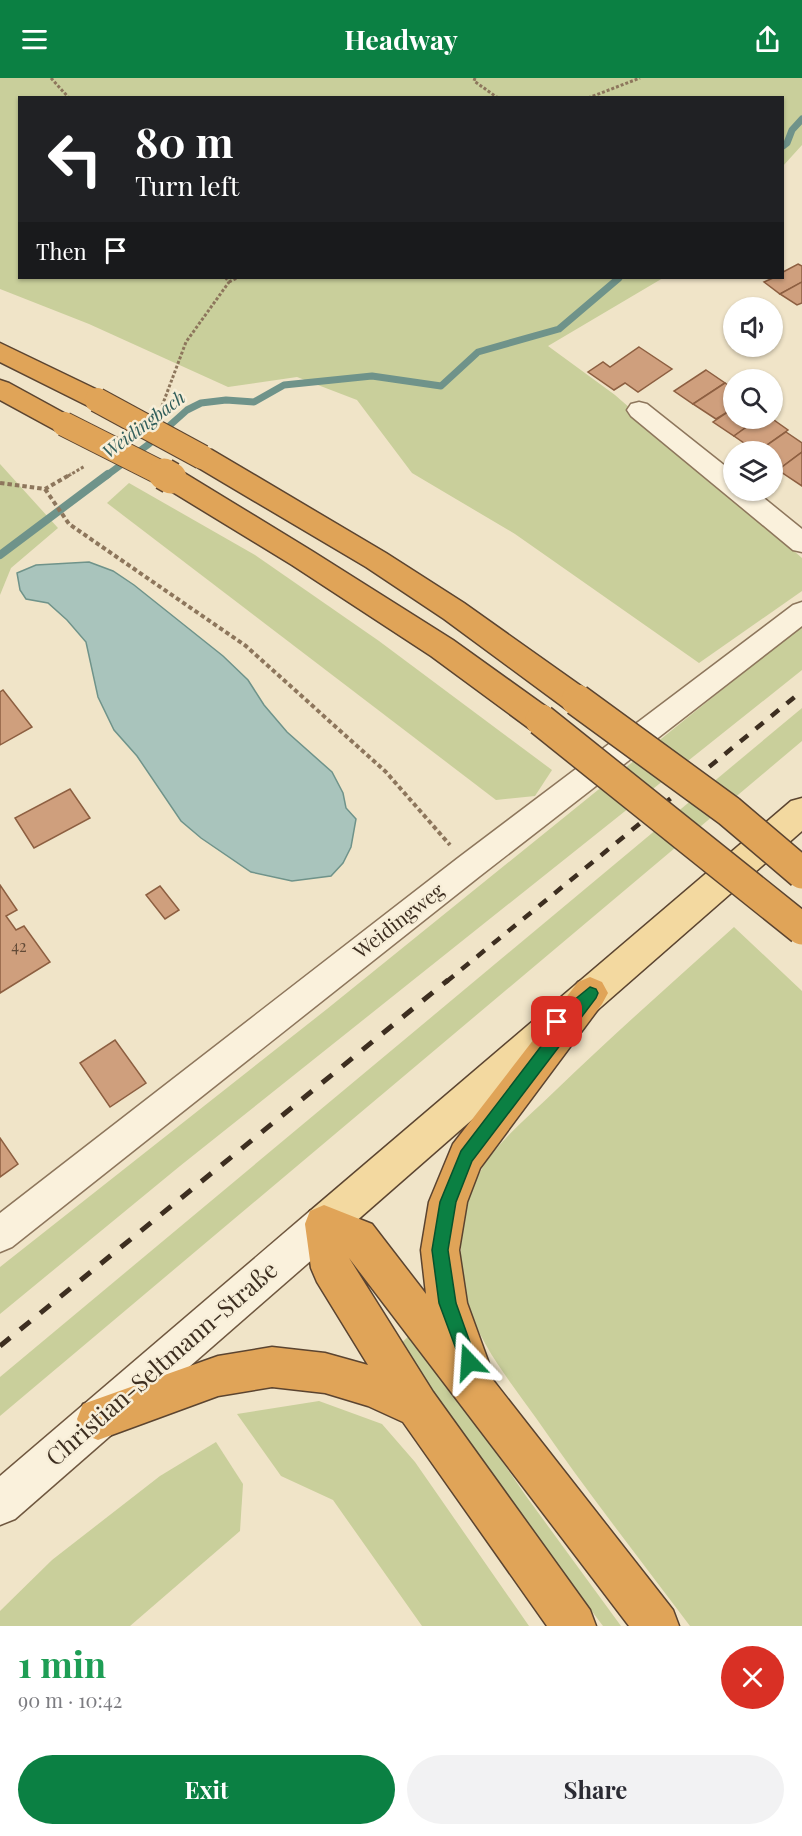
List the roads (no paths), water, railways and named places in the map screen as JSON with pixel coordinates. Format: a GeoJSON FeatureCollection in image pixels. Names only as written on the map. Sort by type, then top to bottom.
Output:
{"type":"FeatureCollection","features":[{"type":"Feature","properties":{"kind":"highway"},"geometry":{"type":"LineString","coordinates":[[0,351],[202,457],[376,560],[454,611],[729,811],[802,873]]}},
{"type":"Feature","properties":{"kind":"highway"},"geometry":{"type":"LineString","coordinates":[[0,389],[171,478],[302,558],[442,648],[541,720],[802,929]]}},
{"type":"Feature","properties":{"kind":"highway"},"geometry":{"type":"LineString","coordinates":[[484,1401],[447,1303],[440,1250],[448,1202],[466,1157],[590,993]]}},
{"type":"Feature","properties":{"kind":"highway"},"geometry":{"type":"LineString","coordinates":[[324,1224],[358,1238],[657,1626]]}},
{"type":"Feature","properties":{"kind":"highway"},"geometry":{"type":"LineString","coordinates":[[324,1224],[331,1268],[418,1407],[574,1626]]}},
{"type":"Feature","properties":{"kind":"highway"},"geometry":{"type":"LineString","coordinates":[[98,1419],[218,1376],[272,1366],[325,1373],[371,1386],[418,1407]]}},
{"type":"Feature","properties":{"kind":"main road"},"geometry":{"type":"LineString","coordinates":[[324,1224],[802,811]]}},
{"type":"Feature","properties":{"kind":"main road","name":"Christian-Seltmann-Straße"},"geometry":{"type":"LineString","coordinates":[[0,1504],[324,1224]]}},
{"type":"Feature","properties":{"kind":"street"},"geometry":{"type":"LineString","coordinates":[[639,410],[723,478]]}},
{"type":"Feature","properties":{"kind":"street"},"geometry":{"type":"LineString","coordinates":[[750,501],[802,543]]}},
{"type":"Feature","properties":{"kind":"street","name":"Weidingweg"},"geometry":{"type":"LineString","coordinates":[[0,1235],[469,867],[802,612]]}},
{"type":"Feature","properties":{"kind":"water"},"geometry":{"type":"Polygon","coordinates":[[[89,562],[113,571],[134,585],[223,656],[248,680],[264,705],[287,732],[332,772],[343,793],[346,808],[356,819],[351,847],[343,863],[331,876],[292,881],[251,872],[201,838],[181,821],[137,756],[114,730],[98,697],[86,642],[48,603],[26,599],[20,590],[17,573],[36,565],[89,562]]]}},
{"type":"Feature","properties":{"kind":"waterway","name":"Weidingbach"},"geometry":{"type":"LineString","coordinates":[[784,145],[792,130],[802,119]]}},
{"type":"Feature","properties":{"kind":"waterway","name":"Weidingbach"},"geometry":{"type":"LineString","coordinates":[[106,476],[149,444],[187,410],[201,403],[226,400],[254,402],[284,385],[372,376],[441,386],[478,352],[559,329],[618,279]]}},
{"type":"Feature","properties":{"kind":"waterway","name":"Weidingbach"},"geometry":{"type":"LineString","coordinates":[[0,555],[108,474]]}},
{"type":"Feature","properties":{"kind":"railway"},"geometry":{"type":"LineString","coordinates":[[446,982],[802,691]]}},
{"type":"Feature","properties":{"kind":"railway"},"geometry":{"type":"LineString","coordinates":[[0,1346],[448,980]]}}]}
